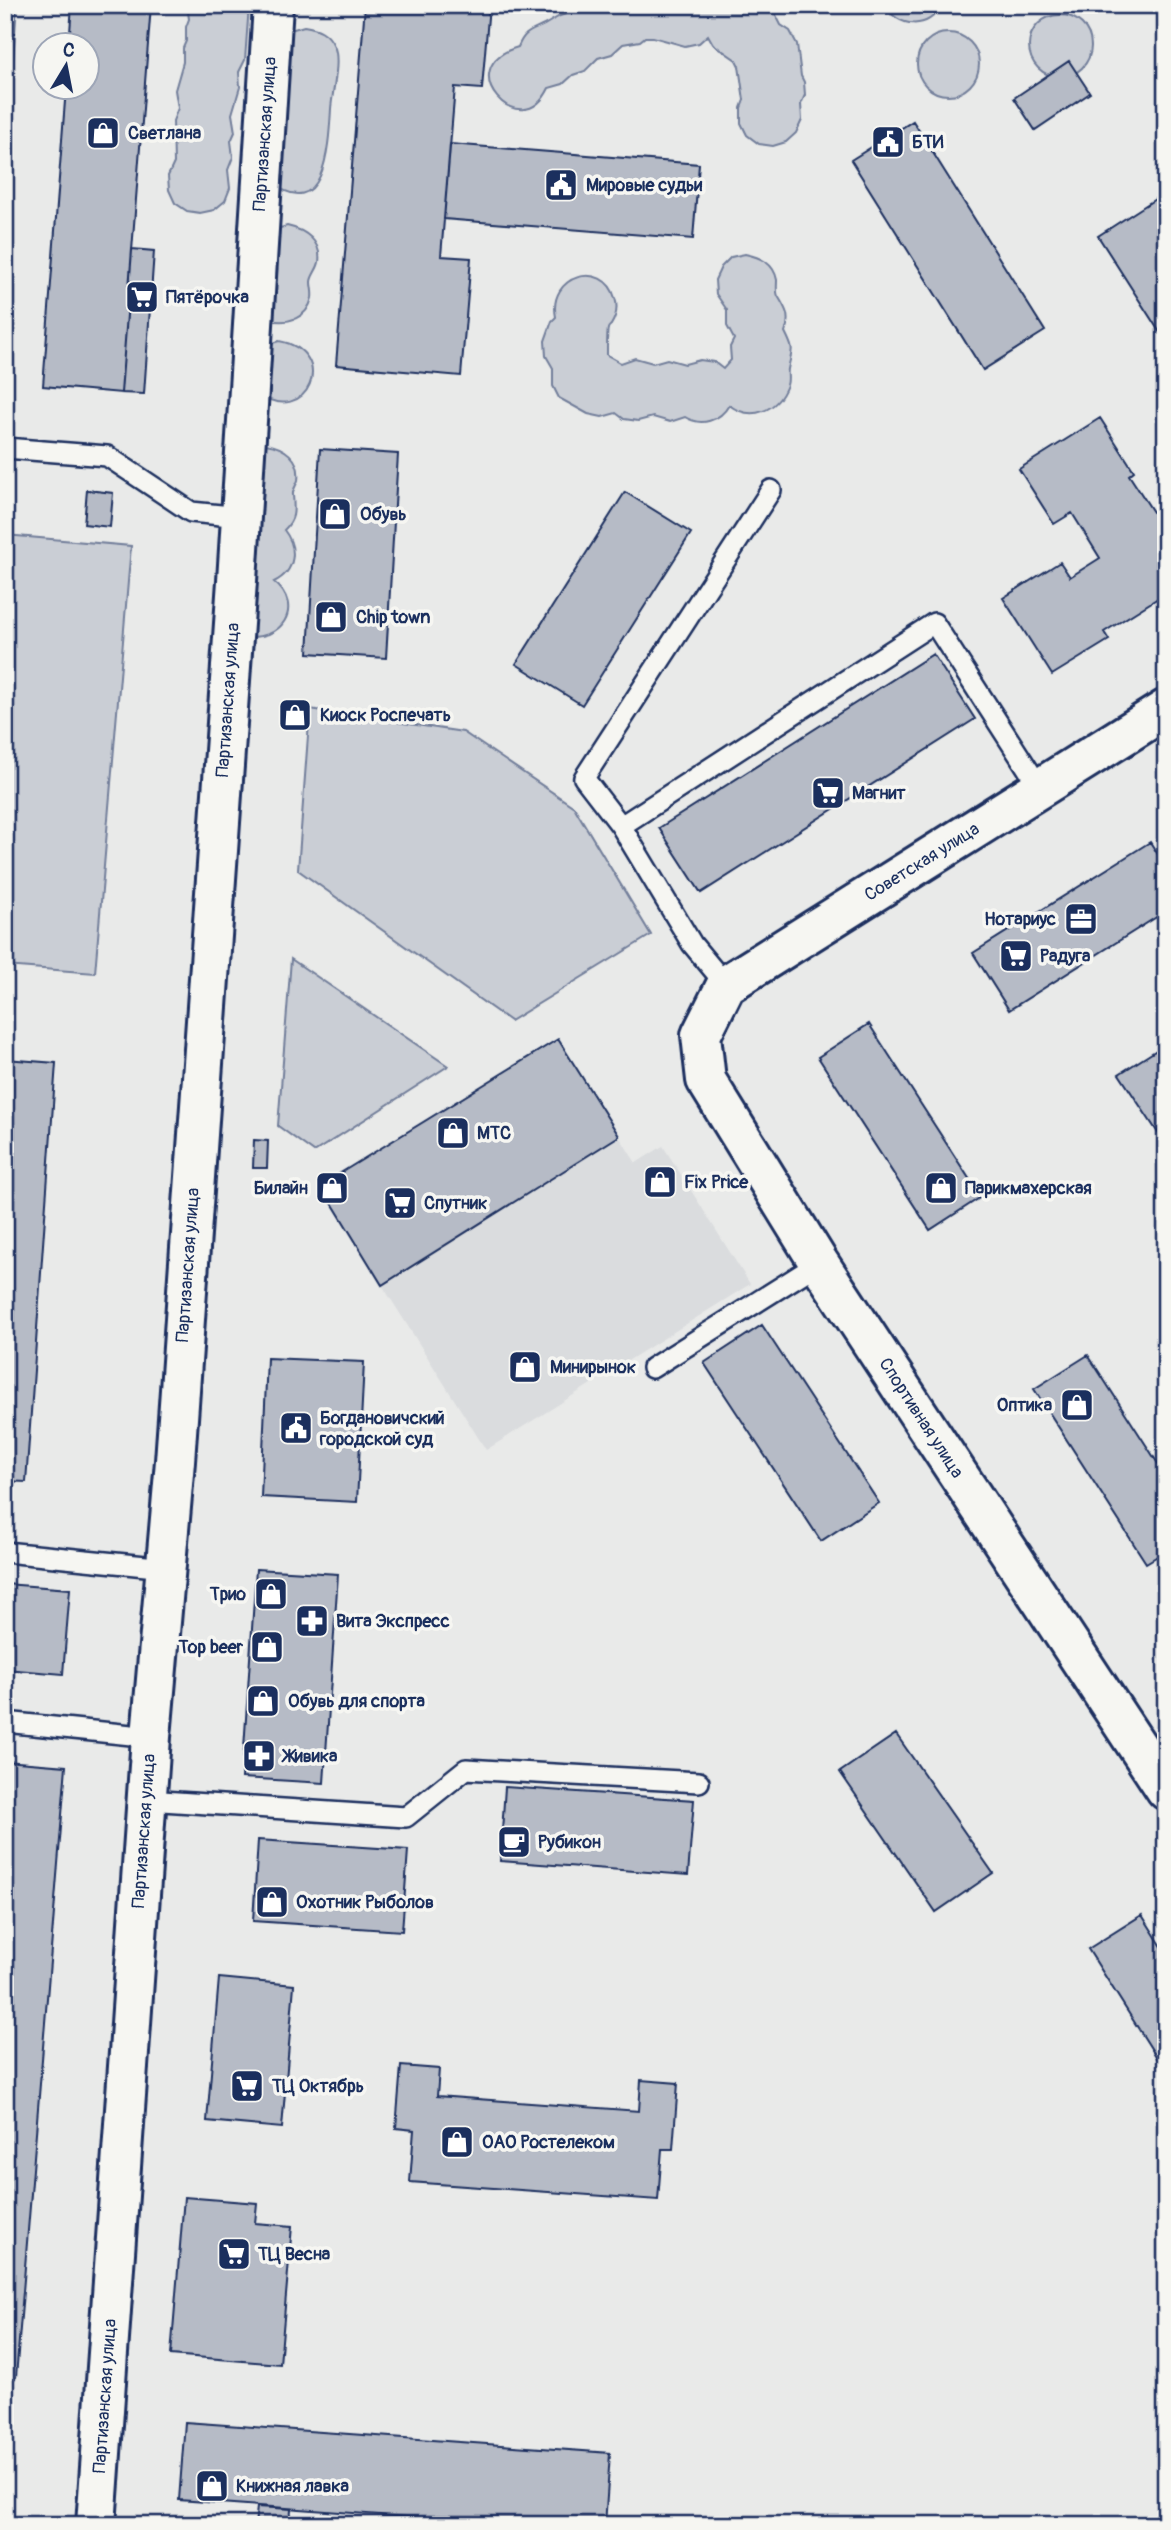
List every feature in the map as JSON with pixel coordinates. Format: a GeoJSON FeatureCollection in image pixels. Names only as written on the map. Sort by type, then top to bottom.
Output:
{"type":"FeatureCollection","features":[{"type":"Feature","properties":{"kind":"street","name":"Партизанская улица"},"geometry":{"type":"LineString","coordinates":[[96,2525],[146,1800],[166,1567],[241,517],[274,5]]}},
{"type":"Feature","properties":{"kind":"street","name":"Советская улица"},"geometry":{"type":"LineString","coordinates":[[726,985],[1166,709]]}},
{"type":"Feature","properties":{"kind":"street","name":"Спортивная улица"},"geometry":{"type":"LineString","coordinates":[[726,985],[701,1035],[706,1080],[819,1263],[1166,1790]]}},
{"type":"Feature","properties":{"kind":"lane"},"geometry":{"type":"LineString","coordinates":[[5,449],[107,456],[191,512],[241,517]]}},
{"type":"Feature","properties":{"kind":"lane"},"geometry":{"type":"LineString","coordinates":[[726,985],[692,944],[621,827],[584,778],[771,489]]}},
{"type":"Feature","properties":{"kind":"lane"},"geometry":{"type":"LineString","coordinates":[[621,827],[934,623],[1040,788]]}},
{"type":"Feature","properties":{"kind":"lane"},"geometry":{"type":"LineString","coordinates":[[652,1368],[819,1263]]}},
{"type":"Feature","properties":{"kind":"lane"},"geometry":{"type":"LineString","coordinates":[[5,1552],[166,1567]]}},
{"type":"Feature","properties":{"kind":"lane"},"geometry":{"type":"LineString","coordinates":[[5,1722],[151,1737]]}},
{"type":"Feature","properties":{"kind":"lane"},"geometry":{"type":"LineString","coordinates":[[146,1800],[406,1817],[466,1769],[699,1782]]}},
{"type":"Feature","properties":{"kind":"shaded area"},"geometry":{"type":"Polygon","coordinates":[[[5,5],[17,5],[5,171],[5,5]]]}},
{"type":"Feature","properties":{"kind":"shaded area"},"geometry":{"type":"Polygon","coordinates":[[[187,5],[249,5],[245,60],[239,72],[240,87],[232,114],[235,132],[231,141],[233,157],[228,170],[230,188],[225,201],[214,210],[200,213],[187,211],[175,203],[169,190],[168,176],[174,163],[173,121],[178,108],[175,90],[186,41],[189,19],[187,5]]]}},
{"type":"Feature","properties":{"kind":"shaded area"},"geometry":{"type":"Polygon","coordinates":[[[574,5],[765,5],[775,13],[781,25],[790,31],[797,44],[805,95],[801,104],[802,120],[796,133],[786,142],[773,146],[759,144],[747,135],[741,123],[744,100],[739,66],[736,60],[713,44],[708,35],[699,43],[685,46],[653,37],[623,44],[612,54],[598,58],[585,71],[573,75],[563,84],[549,88],[537,104],[523,109],[509,106],[497,97],[490,84],[490,70],[498,57],[518,47],[528,33],[569,13],[574,5]]]}},
{"type":"Feature","properties":{"kind":"shaded area"},"geometry":{"type":"Polygon","coordinates":[[[885,5],[941,5],[929,19],[913,23],[897,18],[885,5]]]}},
{"type":"Feature","properties":{"kind":"shaded area"},"geometry":{"type":"Polygon","coordinates":[[[1060,15],[1082,24],[1091,46],[1082,68],[1060,77],[1038,68],[1029,46],[1038,24],[1060,15]]]}},
{"type":"Feature","properties":{"kind":"shaded area"},"geometry":{"type":"Polygon","coordinates":[[[304,26],[329,37],[337,60],[329,140],[321,174],[314,187],[303,193],[289,193],[271,182],[290,30],[304,26]]]}},
{"type":"Feature","properties":{"kind":"shaded area"},"geometry":{"type":"Polygon","coordinates":[[[948,33],[960,35],[970,42],[977,52],[977,76],[970,86],[960,93],[948,95],[936,93],[926,86],[919,76],[917,64],[919,52],[926,42],[936,35],[948,33]]]}},
{"type":"Feature","properties":{"kind":"shaded area"},"geometry":{"type":"Polygon","coordinates":[[[287,226],[300,230],[315,242],[319,262],[311,280],[312,298],[306,311],[290,320],[269,320],[273,230],[287,226]]]}},
{"type":"Feature","properties":{"kind":"shaded area"},"geometry":{"type":"Polygon","coordinates":[[[745,254],[761,259],[773,269],[777,280],[777,294],[788,317],[785,332],[792,350],[788,383],[783,394],[770,407],[755,413],[746,413],[729,405],[721,415],[704,422],[685,417],[670,422],[653,417],[638,421],[624,419],[616,413],[602,417],[588,414],[559,398],[553,386],[553,368],[546,356],[545,341],[556,317],[556,303],[560,291],[568,282],[589,276],[600,279],[609,286],[616,308],[614,319],[608,328],[607,355],[621,363],[635,358],[653,363],[667,359],[685,364],[700,360],[714,362],[723,369],[731,360],[730,347],[734,339],[727,326],[727,310],[716,294],[715,280],[721,267],[731,257],[745,254]]]}},
{"type":"Feature","properties":{"kind":"shaded area"},"geometry":{"type":"Polygon","coordinates":[[[279,341],[297,348],[308,359],[312,372],[310,385],[302,395],[290,402],[275,402],[257,393],[266,345],[279,341]]]}},
{"type":"Feature","properties":{"kind":"shaded area"},"geometry":{"type":"Polygon","coordinates":[[[266,444],[290,455],[298,472],[293,493],[292,518],[284,530],[293,551],[291,565],[287,572],[274,582],[288,602],[288,612],[278,629],[269,634],[244,636],[252,448],[266,444]]]}},
{"type":"Feature","properties":{"kind":"shaded area"},"geometry":{"type":"Polygon","coordinates":[[[5,535],[131,546],[95,973],[5,966],[5,535]]]}},
{"type":"Feature","properties":{"kind":"shaded area"},"geometry":{"type":"Polygon","coordinates":[[[310,709],[463,732],[574,807],[651,935],[510,1021],[298,870],[310,709]]]}},
{"type":"Feature","properties":{"kind":"shaded area"},"geometry":{"type":"Polygon","coordinates":[[[291,959],[448,1066],[314,1152],[278,1126],[291,959]]]}},
{"type":"Feature","properties":{"kind":"shaded area","name":"Минирынок"},"geometry":{"type":"Polygon","coordinates":[[[619,1136],[636,1163],[663,1146],[750,1284],[486,1450],[382,1285],[619,1136]]]}},
{"type":"Feature","properties":{"kind":"building"},"geometry":{"type":"Polygon","coordinates":[[[72,5],[151,5],[121,393],[43,386],[65,102],[102,102],[102,32],[70,32],[72,5]]]}},
{"type":"Feature","properties":{"kind":"building"},"geometry":{"type":"Polygon","coordinates":[[[365,5],[489,5],[482,89],[455,87],[441,256],[471,258],[461,376],[336,365],[365,5]]]}},
{"type":"Feature","properties":{"kind":"building"},"geometry":{"type":"Polygon","coordinates":[[[1069,61],[1090,93],[1035,130],[1014,98],[1069,61]]]}},
{"type":"Feature","properties":{"kind":"building"},"geometry":{"type":"Polygon","coordinates":[[[913,121],[1045,331],[983,370],[851,160],[913,121]]]}},
{"type":"Feature","properties":{"kind":"building"},"geometry":{"type":"Polygon","coordinates":[[[450,144],[699,164],[693,239],[444,219],[450,144]]]}},
{"type":"Feature","properties":{"kind":"building"},"geometry":{"type":"Polygon","coordinates":[[[1166,192],[1166,342],[1098,236],[1166,192]]]}},
{"type":"Feature","properties":{"kind":"building"},"geometry":{"type":"Polygon","coordinates":[[[132,249],[154,251],[144,394],[121,393],[132,249]]]}},
{"type":"Feature","properties":{"kind":"building"},"geometry":{"type":"Polygon","coordinates":[[[1100,418],[1134,471],[1129,475],[1166,532],[1166,593],[1104,632],[1109,640],[1052,675],[1003,598],[1060,562],[1070,577],[1100,558],[1072,513],[1054,524],[1019,469],[1100,418]]]}},
{"type":"Feature","properties":{"kind":"building"},"geometry":{"type":"Polygon","coordinates":[[[320,449],[398,454],[386,658],[308,653],[320,449]]]}},
{"type":"Feature","properties":{"kind":"building"},"geometry":{"type":"Polygon","coordinates":[[[87,490],[113,493],[110,527],[84,524],[87,490]]]}},
{"type":"Feature","properties":{"kind":"building"},"geometry":{"type":"Polygon","coordinates":[[[625,492],[691,533],[582,705],[516,664],[625,492]]]}},
{"type":"Feature","properties":{"kind":"building"},"geometry":{"type":"Polygon","coordinates":[[[933,654],[975,719],[701,893],[659,828],[933,654]]]}},
{"type":"Feature","properties":{"kind":"building"},"geometry":{"type":"Polygon","coordinates":[[[1150,842],[1166,867],[1166,911],[1009,1010],[973,953],[1150,842]]]}},
{"type":"Feature","properties":{"kind":"building"},"geometry":{"type":"Polygon","coordinates":[[[869,1024],[981,1197],[930,1230],[818,1057],[869,1024]]]}},
{"type":"Feature","properties":{"kind":"building"},"geometry":{"type":"Polygon","coordinates":[[[558,1039],[619,1136],[382,1285],[321,1185],[558,1039]]]}},
{"type":"Feature","properties":{"kind":"building"},"geometry":{"type":"Polygon","coordinates":[[[1166,1044],[1166,1145],[1119,1074],[1166,1044]]]}},
{"type":"Feature","properties":{"kind":"building"},"geometry":{"type":"Polygon","coordinates":[[[5,1059],[56,1063],[26,1482],[5,1481],[5,1059]]]}},
{"type":"Feature","properties":{"kind":"building"},"geometry":{"type":"Polygon","coordinates":[[[254,1140],[268,1141],[267,1168],[253,1168],[254,1140]]]}},
{"type":"Feature","properties":{"kind":"building"},"geometry":{"type":"Polygon","coordinates":[[[762,1325],[879,1503],[821,1541],[704,1363],[762,1325]]]}},
{"type":"Feature","properties":{"kind":"building"},"geometry":{"type":"Polygon","coordinates":[[[1088,1355],[1166,1476],[1166,1551],[1146,1563],[1034,1389],[1088,1355]]]}},
{"type":"Feature","properties":{"kind":"building"},"geometry":{"type":"Polygon","coordinates":[[[267,1358],[364,1362],[357,1502],[261,1497],[267,1358]]]}},
{"type":"Feature","properties":{"kind":"building"},"geometry":{"type":"Polygon","coordinates":[[[256,1569],[338,1574],[324,1783],[242,1778],[256,1569]]]}},
{"type":"Feature","properties":{"kind":"building"},"geometry":{"type":"Polygon","coordinates":[[[5,1584],[70,1589],[63,1674],[5,1669],[5,1584]]]}},
{"type":"Feature","properties":{"kind":"building"},"geometry":{"type":"Polygon","coordinates":[[[896,1734],[993,1873],[936,1912],[840,1772],[896,1734]]]}},
{"type":"Feature","properties":{"kind":"building"},"geometry":{"type":"Polygon","coordinates":[[[5,1761],[66,1766],[16,2377],[5,2388],[5,1761]]]}},
{"type":"Feature","properties":{"kind":"building"},"geometry":{"type":"Polygon","coordinates":[[[505,1787],[694,1800],[688,1875],[500,1861],[505,1787]]]}},
{"type":"Feature","properties":{"kind":"building"},"geometry":{"type":"Polygon","coordinates":[[[258,1840],[408,1850],[402,1931],[253,1921],[258,1840]]]}},
{"type":"Feature","properties":{"kind":"building"},"geometry":{"type":"Polygon","coordinates":[[[1142,1915],[1166,1953],[1166,2072],[1088,1949],[1142,1915]]]}},
{"type":"Feature","properties":{"kind":"building"},"geometry":{"type":"Polygon","coordinates":[[[219,1978],[294,1985],[282,2128],[207,2121],[219,1978]]]}},
{"type":"Feature","properties":{"kind":"building"},"geometry":{"type":"Polygon","coordinates":[[[401,2066],[439,2069],[437,2096],[639,2111],[641,2080],[678,2083],[673,2149],[662,2149],[658,2200],[410,2182],[414,2130],[396,2128],[401,2066]]]}},
{"type":"Feature","properties":{"kind":"building","name":"ТЦ Весна"},"geometry":{"type":"Polygon","coordinates":[[[184,2197],[257,2203],[255,2223],[292,2226],[280,2364],[171,2355],[184,2197]]]}},
{"type":"Feature","properties":{"kind":"building"},"geometry":{"type":"Polygon","coordinates":[[[185,2422],[610,2453],[605,2525],[514,2525],[179,2500],[185,2422]]]}},
{"type":"Feature","properties":{"kind":"building"},"geometry":{"type":"Polygon","coordinates":[[[257,2507],[291,2509],[290,2525],[255,2525],[257,2507]]]}},
{"type":"Feature","properties":{"kind":"building"},"geometry":{"type":"Polygon","coordinates":[[[1166,2512],[1166,2525],[1145,2525],[1166,2512]]]}},
{"type":"Feature","properties":{"kind":"place","name":"Светлана"},"geometry":{"type":"Point","coordinates":[103,133]}},
{"type":"Feature","properties":{"kind":"place","name":"БТИ"},"geometry":{"type":"Point","coordinates":[888,142]}},
{"type":"Feature","properties":{"kind":"place","name":"Мировые судьи"},"geometry":{"type":"Point","coordinates":[561,185]}},
{"type":"Feature","properties":{"kind":"place","name":"Пятёрочка"},"geometry":{"type":"Point","coordinates":[142,297]}},
{"type":"Feature","properties":{"kind":"place","name":"Обувь"},"geometry":{"type":"Point","coordinates":[335,514]}},
{"type":"Feature","properties":{"kind":"place","name":"Chip town"},"geometry":{"type":"Point","coordinates":[331,617]}},
{"type":"Feature","properties":{"kind":"place","name":"Киоск Роспечать"},"geometry":{"type":"Point","coordinates":[295,715]}},
{"type":"Feature","properties":{"kind":"place","name":"Магнит"},"geometry":{"type":"Point","coordinates":[828,793]}},
{"type":"Feature","properties":{"kind":"place","name":"Нотариус"},"geometry":{"type":"Point","coordinates":[1081,919]}},
{"type":"Feature","properties":{"kind":"place","name":"Радуга"},"geometry":{"type":"Point","coordinates":[1016,956]}},
{"type":"Feature","properties":{"kind":"place","name":"МТС"},"geometry":{"type":"Point","coordinates":[453,1133]}},
{"type":"Feature","properties":{"kind":"place","name":"Fix Price"},"geometry":{"type":"Point","coordinates":[660,1182]}},
{"type":"Feature","properties":{"kind":"place","name":"Билайн"},"geometry":{"type":"Point","coordinates":[332,1188]}},
{"type":"Feature","properties":{"kind":"place","name":"Парикмахерская"},"geometry":{"type":"Point","coordinates":[941,1188]}},
{"type":"Feature","properties":{"kind":"place","name":"Спутник"},"geometry":{"type":"Point","coordinates":[400,1203]}},
{"type":"Feature","properties":{"kind":"place","name":"Минирынок"},"geometry":{"type":"Point","coordinates":[525,1367]}},
{"type":"Feature","properties":{"kind":"place","name":"Оптика"},"geometry":{"type":"Point","coordinates":[1077,1405]}},
{"type":"Feature","properties":{"kind":"place","name":"Богдановичский городской суд"},"geometry":{"type":"Point","coordinates":[296,1428]}},
{"type":"Feature","properties":{"kind":"place","name":"Трио"},"geometry":{"type":"Point","coordinates":[271,1594]}},
{"type":"Feature","properties":{"kind":"place","name":"Вита Экспресс"},"geometry":{"type":"Point","coordinates":[312,1621]}},
{"type":"Feature","properties":{"kind":"place","name":"Top beer"},"geometry":{"type":"Point","coordinates":[267,1647]}},
{"type":"Feature","properties":{"kind":"place","name":"Обувь для спорта"},"geometry":{"type":"Point","coordinates":[263,1701]}},
{"type":"Feature","properties":{"kind":"place","name":"Живика"},"geometry":{"type":"Point","coordinates":[259,1756]}},
{"type":"Feature","properties":{"kind":"place","name":"Рубикон"},"geometry":{"type":"Point","coordinates":[514,1842]}},
{"type":"Feature","properties":{"kind":"place","name":"Охотник Рыболов"},"geometry":{"type":"Point","coordinates":[272,1902]}},
{"type":"Feature","properties":{"kind":"place","name":"ТЦ Октябрь"},"geometry":{"type":"Point","coordinates":[247,2086]}},
{"type":"Feature","properties":{"kind":"place","name":"ОАО Ростелеком"},"geometry":{"type":"Point","coordinates":[457,2142]}},
{"type":"Feature","properties":{"kind":"place","name":"ТЦ Весна"},"geometry":{"type":"Point","coordinates":[234,2254]}},
{"type":"Feature","properties":{"kind":"place","name":"Книжная лавка"},"geometry":{"type":"Point","coordinates":[212,2486]}}]}
